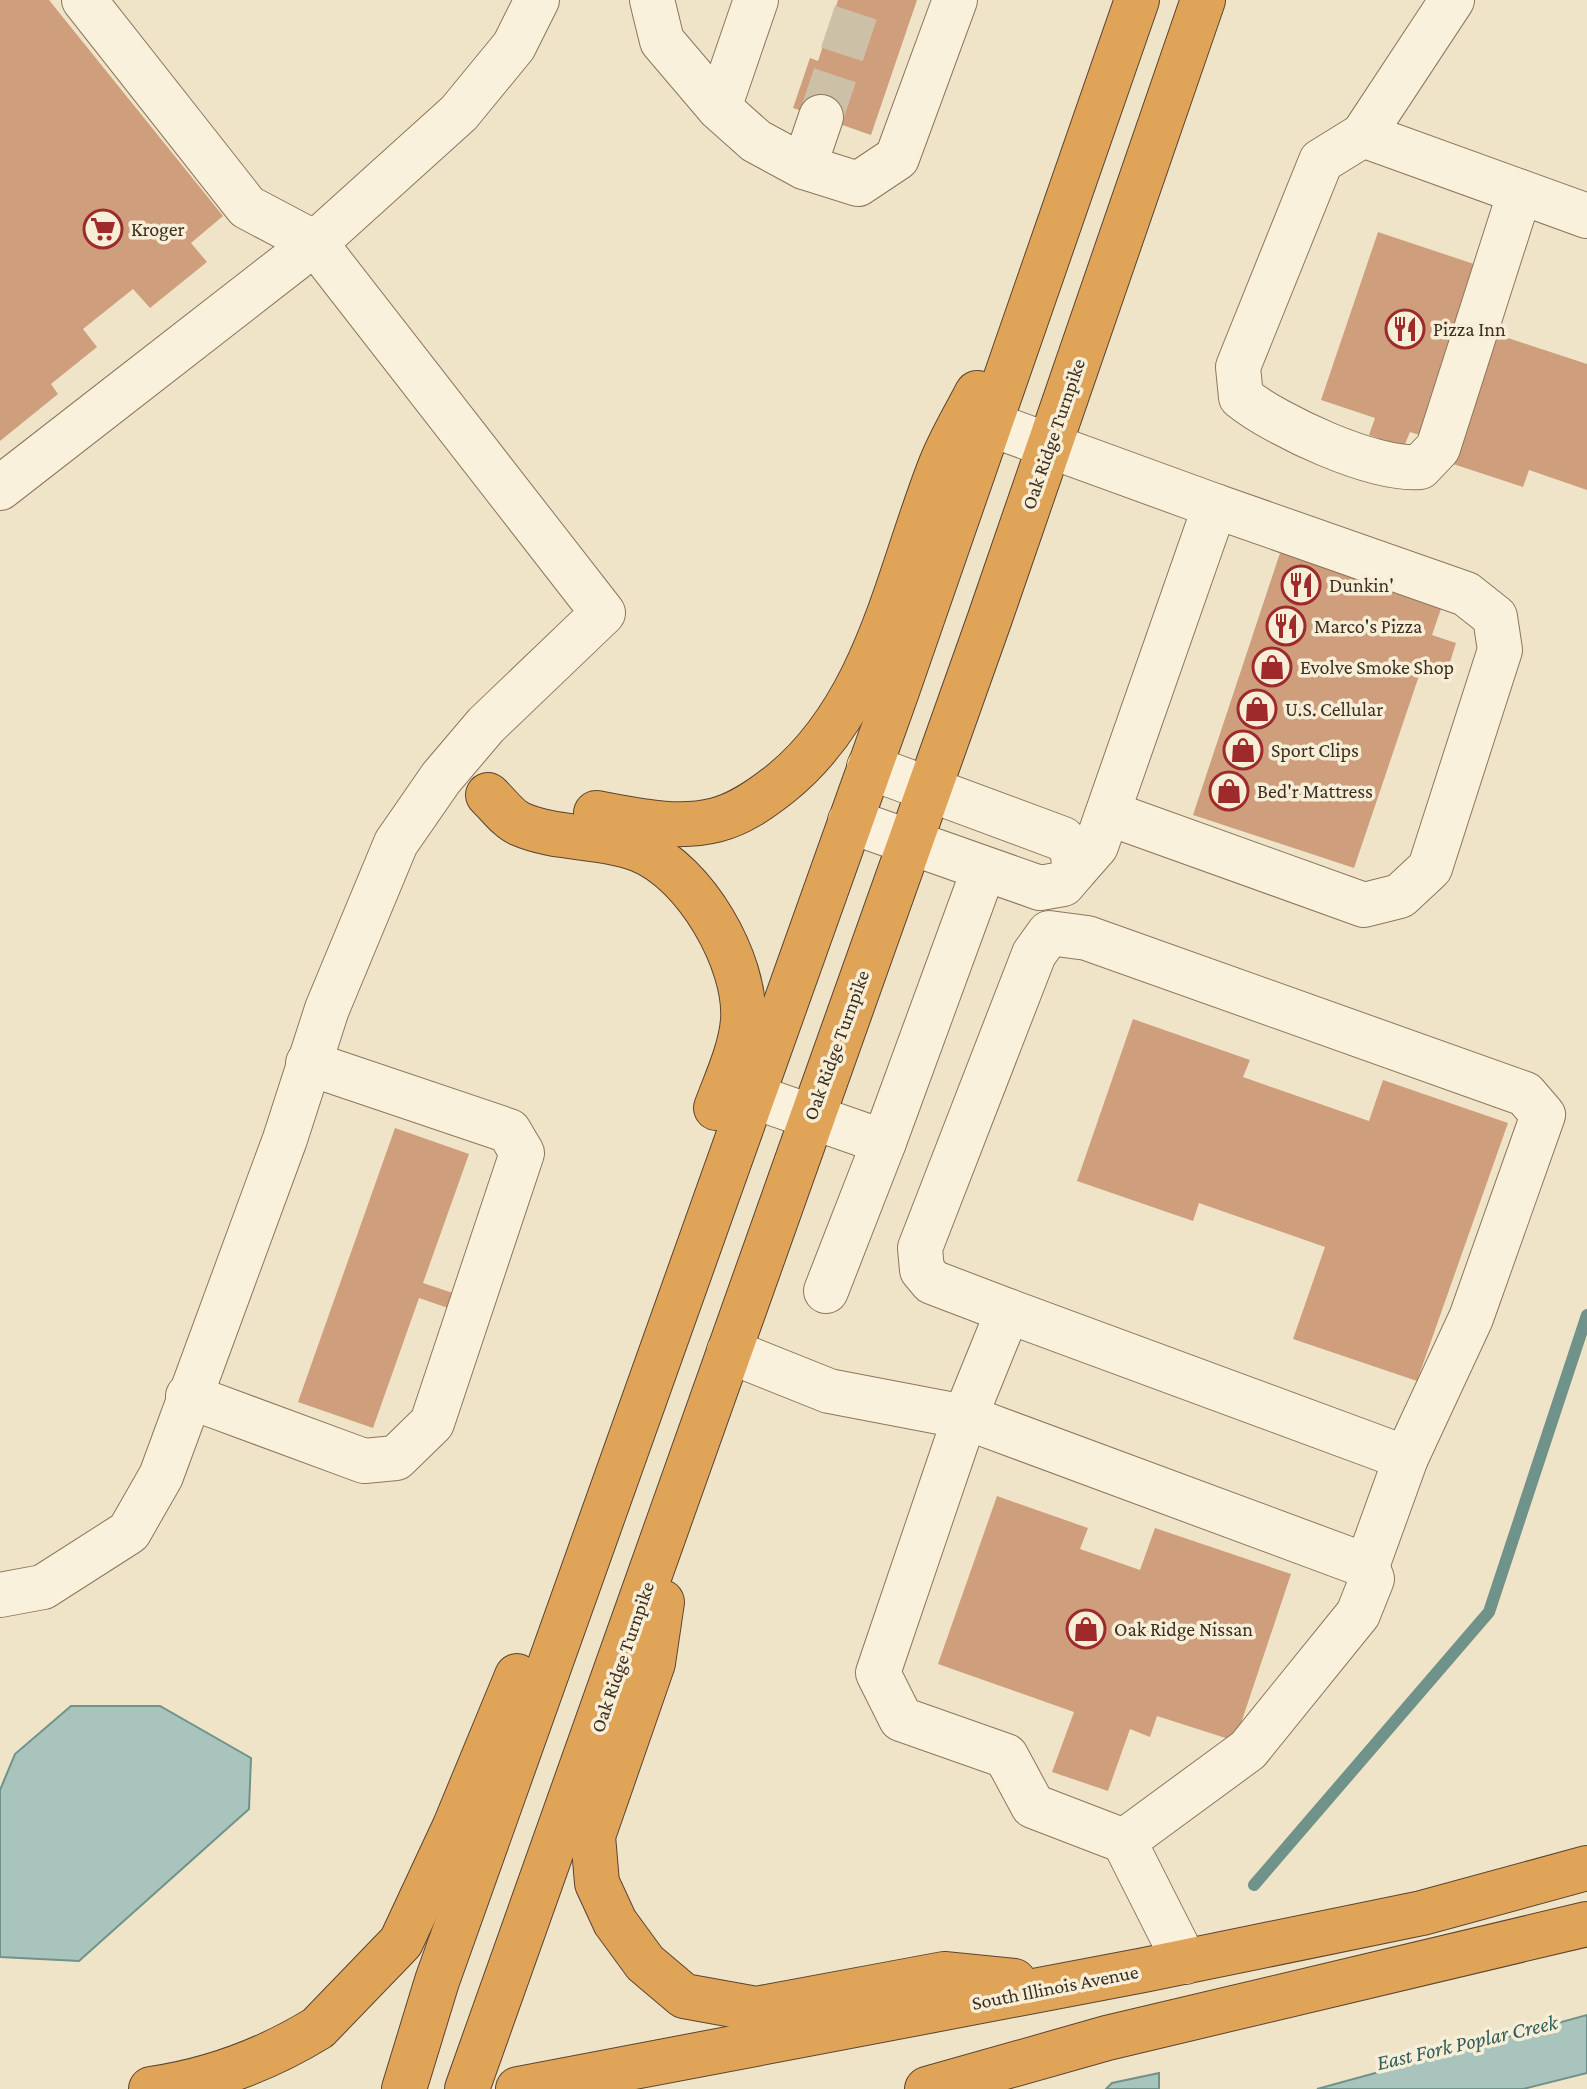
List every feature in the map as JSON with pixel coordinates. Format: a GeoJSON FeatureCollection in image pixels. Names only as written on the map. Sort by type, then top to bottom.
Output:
{"type":"FeatureCollection","features":[{"type":"Feature","properties":{"kind":"highway"},"geometry":{"type":"LineString","coordinates":[[404,2089],[437,1981],[850,821],[1137,0]]}},
{"type":"Feature","properties":{"kind":"highway","name":"Oak Ridge Turnpike"},"geometry":{"type":"LineString","coordinates":[[467,2089],[1049,447],[1203,0]]}},
{"type":"Feature","properties":{"kind":"highway"},"geometry":{"type":"LineString","coordinates":[[488,795],[520,793],[585,811],[686,825],[718,820],[748,807],[808,762],[844,716],[874,653],[942,461],[1047,260]]}},
{"type":"Feature","properties":{"kind":"highway"},"geometry":{"type":"LineString","coordinates":[[151,2089],[250,2066],[318,2028],[401,1942],[455,1826],[539,1622],[636,1424],[680,1213],[743,1022],[742,994],[731,957],[710,916],[690,888],[667,865],[639,849],[518,823],[488,795]]}},
{"type":"Feature","properties":{"kind":"highway"},"geometry":{"type":"LineString","coordinates":[[675,1508],[653,1663],[593,1836],[597,1883],[615,1922],[645,1963],[684,1996],[756,2009],[944,1974],[1064,1986]]}},
{"type":"Feature","properties":{"kind":"highway","name":"South Illinois Avenue"},"geometry":{"type":"LineString","coordinates":[[518,2089],[1185,1962],[1422,1913],[1587,1868]]}},
{"type":"Feature","properties":{"kind":"highway"},"geometry":{"type":"LineString","coordinates":[[927,2089],[1107,2038],[1587,1924]]}},
{"type":"Feature","properties":{"kind":"lane"},"geometry":{"type":"LineString","coordinates":[[0,1595],[43,1587],[129,1532],[161,1476],[285,1139],[327,1009],[396,843],[441,778],[486,725],[603,613],[315,243],[247,207],[84,0]]}},
{"type":"Feature","properties":{"kind":"lane"},"geometry":{"type":"LineString","coordinates":[[0,488],[315,243],[459,113],[514,46],[537,0]]}},
{"type":"Feature","properties":{"kind":"lane"},"geometry":{"type":"LineString","coordinates":[[652,0],[662,41],[719,108],[756,141],[804,167],[858,184],[897,158],[955,0]]}},
{"type":"Feature","properties":{"kind":"lane"},"geometry":{"type":"LineString","coordinates":[[719,108],[756,0]]}},
{"type":"Feature","properties":{"kind":"lane"},"geometry":{"type":"LineString","coordinates":[[1452,0],[1363,135],[1321,161],[1238,367],[1241,397],[1267,418],[1306,436],[1403,469],[1420,467],[1438,448],[1520,192]]}},
{"type":"Feature","properties":{"kind":"lane"},"geometry":{"type":"LineString","coordinates":[[804,167],[821,117]]}},
{"type":"Feature","properties":{"kind":"lane"},"geometry":{"type":"LineString","coordinates":[[1363,135],[1587,216]]}},
{"type":"Feature","properties":{"kind":"lane"},"geometry":{"type":"LineString","coordinates":[[990,424],[1466,594],[1495,617],[1500,650],[1430,868],[1400,896],[1364,905],[1108,813]]}},
{"type":"Feature","properties":{"kind":"lane"},"geometry":{"type":"LineString","coordinates":[[850,821],[1040,888],[1063,884],[1096,846],[1215,506]]}},
{"type":"Feature","properties":{"kind":"lane"},"geometry":{"type":"LineString","coordinates":[[869,767],[1063,839],[1073,851],[1074,871]]}},
{"type":"Feature","properties":{"kind":"lane"},"geometry":{"type":"LineString","coordinates":[[441,778],[488,795]]}},
{"type":"Feature","properties":{"kind":"lane"},"geometry":{"type":"LineString","coordinates":[[826,1291],[984,869]]}},
{"type":"Feature","properties":{"kind":"lane"},"geometry":{"type":"LineString","coordinates":[[1124,1841],[1248,1750],[1358,1614],[1372,1579],[1367,1566],[1406,1458],[1471,1318],[1543,1115],[1525,1094],[1087,938],[1049,933],[1034,954],[920,1248],[922,1270],[932,1282],[1406,1458]]}},
{"type":"Feature","properties":{"kind":"lane"},"geometry":{"type":"LineString","coordinates":[[188,1396],[364,1461],[396,1458],[432,1423],[522,1153],[509,1131],[308,1063]]}},
{"type":"Feature","properties":{"kind":"lane"},"geometry":{"type":"LineString","coordinates":[[752,1096],[884,1142]]}},
{"type":"Feature","properties":{"kind":"lane"},"geometry":{"type":"LineString","coordinates":[[1008,1311],[965,1417],[878,1673],[901,1719],[1006,1756],[1033,1806],[1124,1841],[1185,1962]]}},
{"type":"Feature","properties":{"kind":"lane"},"geometry":{"type":"LineString","coordinates":[[729,1351],[829,1391],[965,1417],[1367,1566]]}},
{"type":"Feature","properties":{"kind":"water"},"geometry":{"type":"Polygon","coordinates":[[[71,1706],[160,1706],[251,1758],[249,1809],[79,1961],[0,1957],[0,1790],[15,1754],[71,1706]]]}},
{"type":"Feature","properties":{"kind":"water","name":"East Fork Poplar Creek"},"geometry":{"type":"Polygon","coordinates":[[[1587,2015],[1587,2073],[1523,2089],[1317,2089],[1587,2015]]]}},
{"type":"Feature","properties":{"kind":"water"},"geometry":{"type":"Polygon","coordinates":[[[1159,2073],[1159,2089],[1106,2089],[1112,2083],[1159,2073]]]}},
{"type":"Feature","properties":{"kind":"building","name":"Kroger"},"geometry":{"type":"Polygon","coordinates":[[[0,0],[49,0],[223,216],[191,243],[207,262],[150,308],[133,289],[83,329],[97,347],[51,384],[58,394],[0,441],[0,0]]]}},
{"type":"Feature","properties":{"kind":"building"},"geometry":{"type":"Polygon","coordinates":[[[838,0],[917,0],[871,135],[793,108],[810,58],[818,61],[838,0]]]}},
{"type":"Feature","properties":{"kind":"building"},"geometry":{"type":"Polygon","coordinates":[[[1378,232],[1489,269],[1432,439],[1410,432],[1404,447],[1369,435],[1375,418],[1321,400],[1378,232]]]}},
{"type":"Feature","properties":{"kind":"building"},"geometry":{"type":"Polygon","coordinates":[[[1493,333],[1587,364],[1587,490],[1529,470],[1523,487],[1450,463],[1493,333]]]}},
{"type":"Feature","properties":{"kind":"building"},"geometry":{"type":"Polygon","coordinates":[[[1280,553],[1442,606],[1432,635],[1456,643],[1446,675],[1422,667],[1354,868],[1193,815],[1280,553]]]}},
{"type":"Feature","properties":{"kind":"building"},"geometry":{"type":"Polygon","coordinates":[[[1133,1019],[1250,1060],[1243,1077],[1369,1121],[1383,1080],[1508,1123],[1417,1381],[1293,1339],[1325,1247],[1199,1203],[1193,1221],[1077,1181],[1133,1019]]]}},
{"type":"Feature","properties":{"kind":"building"},"geometry":{"type":"Polygon","coordinates":[[[395,1128],[469,1154],[423,1283],[453,1293],[448,1308],[419,1298],[373,1428],[298,1402],[395,1128]]]}},
{"type":"Feature","properties":{"kind":"building"},"geometry":{"type":"Polygon","coordinates":[[[997,1496],[1088,1528],[1080,1549],[1140,1570],[1155,1528],[1291,1574],[1235,1741],[1157,1716],[1150,1737],[1130,1729],[1108,1791],[1052,1772],[1074,1712],[938,1664],[997,1496]]]}},
{"type":"Feature","properties":{"kind":"waterway"},"geometry":{"type":"LineString","coordinates":[[1254,1885],[1489,1612],[1587,1315]]}},
{"type":"Feature","properties":{"kind":"tunnel"},"geometry":{"type":"LineString","coordinates":[[821,117],[860,0]]}},
{"type":"Feature","properties":{"kind":"place","name":"Kroger"},"geometry":{"type":"Point","coordinates":[103,229]}},
{"type":"Feature","properties":{"kind":"place","name":"Pizza Inn"},"geometry":{"type":"Point","coordinates":[1405,329]}},
{"type":"Feature","properties":{"kind":"place","name":"Dunkin'"},"geometry":{"type":"Point","coordinates":[1301,585]}},
{"type":"Feature","properties":{"kind":"place","name":"Marco's Pizza"},"geometry":{"type":"Point","coordinates":[1286,626]}},
{"type":"Feature","properties":{"kind":"place","name":"Evolve Smoke Shop"},"geometry":{"type":"Point","coordinates":[1272,667]}},
{"type":"Feature","properties":{"kind":"place","name":"U.S. Cellular"},"geometry":{"type":"Point","coordinates":[1257,709]}},
{"type":"Feature","properties":{"kind":"place","name":"Sport Clips"},"geometry":{"type":"Point","coordinates":[1243,750]}},
{"type":"Feature","properties":{"kind":"place","name":"Bed'r Mattress"},"geometry":{"type":"Point","coordinates":[1229,791]}},
{"type":"Feature","properties":{"kind":"place","name":"Oak Ridge Nissan"},"geometry":{"type":"Point","coordinates":[1086,1629]}}]}
